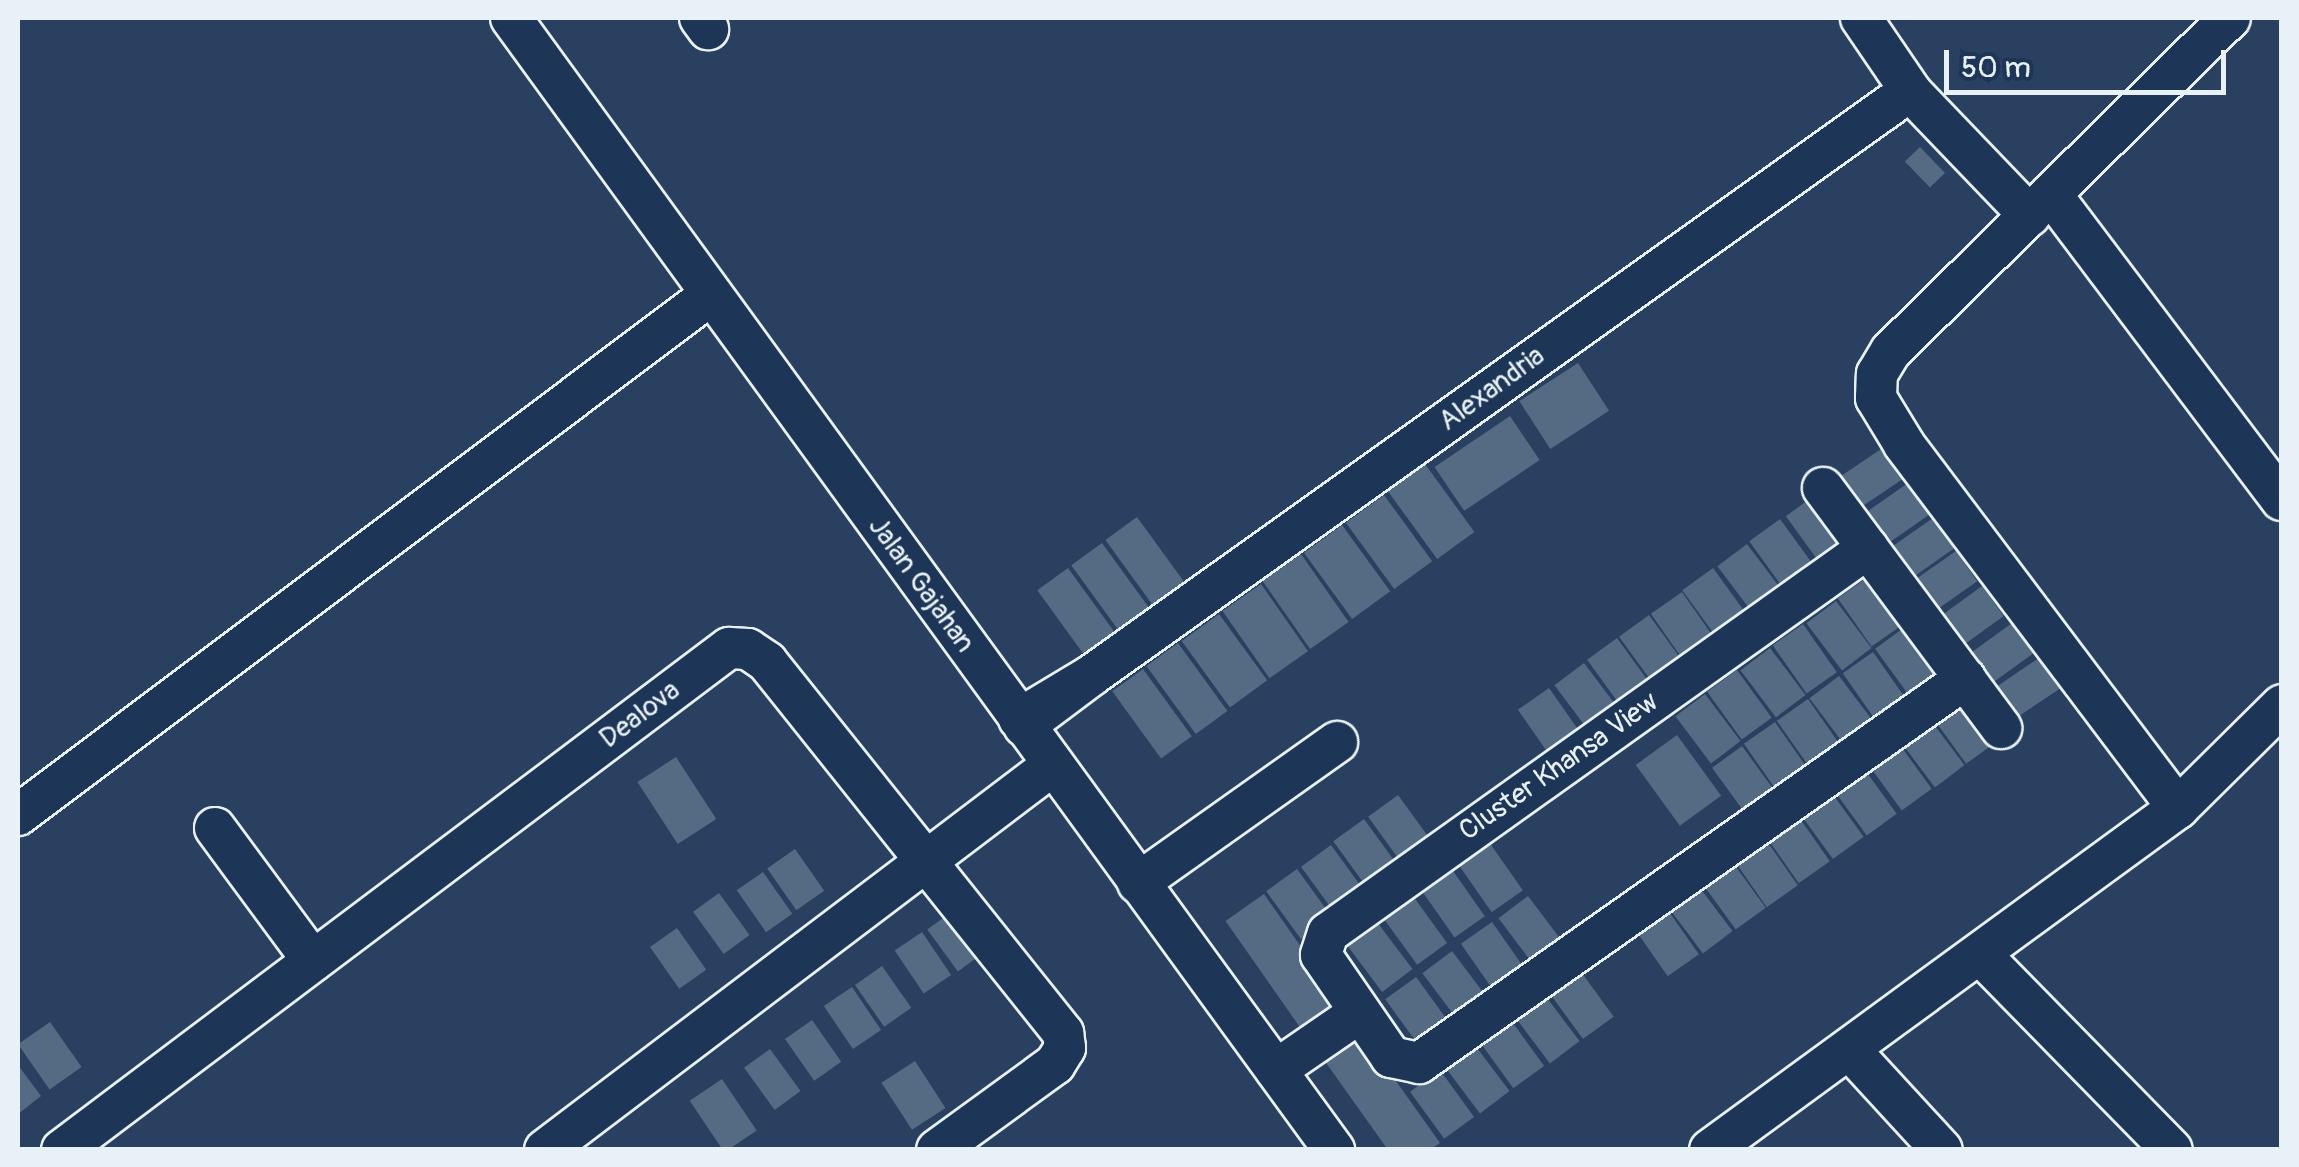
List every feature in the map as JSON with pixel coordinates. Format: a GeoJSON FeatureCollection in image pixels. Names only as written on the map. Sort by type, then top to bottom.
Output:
{"type":"FeatureCollection","features":[{"type":"Feature","properties":{"kind":"street","name":"Jalan Gajahan"},"geometry":{"type":"LineString","coordinates":[[511,18],[1334,1150]]}},
{"type":"Feature","properties":{"kind":"street"},"geometry":{"type":"LineString","coordinates":[[1861,18],[1912,93],[2040,205],[2282,500]]}},
{"type":"Feature","properties":{"kind":"street"},"geometry":{"type":"LineString","coordinates":[[2178,808],[1876,398],[1877,374],[1891,351],[2230,18]]}},
{"type":"Feature","properties":{"kind":"street","name":"Alexandria"},"geometry":{"type":"LineString","coordinates":[[1022,723],[1893,103]]}},
{"type":"Feature","properties":{"kind":"street"},"geometry":{"type":"LineString","coordinates":[[18,816],[710,296]]}},
{"type":"Feature","properties":{"kind":"street"},"geometry":{"type":"LineString","coordinates":[[1823,488],[2001,728]]}},
{"type":"Feature","properties":{"kind":"street","name":"Cluster Khansa View"},"geometry":{"type":"LineString","coordinates":[[1868,548],[1328,933],[1321,955],[1391,1057],[1419,1063],[1966,679]]}},
{"type":"Feature","properties":{"kind":"street","name":"Dealova"},"geometry":{"type":"LineString","coordinates":[[62,1150],[729,648],[748,650],[766,662],[931,860],[1063,1033],[1065,1048],[1054,1064],[937,1150]]}},
{"type":"Feature","properties":{"kind":"street"},"geometry":{"type":"LineString","coordinates":[[1721,1147],[2178,808],[2273,729]]}},
{"type":"Feature","properties":{"kind":"street"},"geometry":{"type":"LineString","coordinates":[[1138,883],[1337,742]]}},
{"type":"Feature","properties":{"kind":"street"},"geometry":{"type":"LineString","coordinates":[[545,1150],[1053,765]]}},
{"type":"Feature","properties":{"kind":"street"},"geometry":{"type":"LineString","coordinates":[[214,828],[313,961]]}},
{"type":"Feature","properties":{"kind":"street"},"geometry":{"type":"LineString","coordinates":[[1980,954],[2172,1150]]}},
{"type":"Feature","properties":{"kind":"street"},"geometry":{"type":"LineString","coordinates":[[1276,1070],[1359,1013]]}},
{"type":"Feature","properties":{"kind":"street"},"geometry":{"type":"LineString","coordinates":[[1850,1049],[1942,1150]]}},
{"type":"Feature","properties":{"kind":"building"},"geometry":{"type":"Polygon","coordinates":[[[1920,147],[1945,173],[1930,187],[1905,162],[1920,147]]]}},
{"type":"Feature","properties":{"kind":"building"},"geometry":{"type":"Polygon","coordinates":[[[1578,363],[1609,411],[1550,449],[1519,401],[1578,363]]]}},
{"type":"Feature","properties":{"kind":"building"},"geometry":{"type":"Polygon","coordinates":[[[1510,416],[1540,460],[1464,511],[1435,467],[1510,416]]]}},
{"type":"Feature","properties":{"kind":"building"},"geometry":{"type":"Polygon","coordinates":[[[1884,447],[1905,478],[1856,511],[1835,480],[1884,447]]]}},
{"type":"Feature","properties":{"kind":"building"},"geometry":{"type":"Polygon","coordinates":[[[1425,464],[1474,532],[1437,559],[1388,491],[1425,464]]]}},
{"type":"Feature","properties":{"kind":"building"},"geometry":{"type":"Polygon","coordinates":[[[1908,483],[1930,514],[1881,548],[1860,517],[1908,483]]]}},
{"type":"Feature","properties":{"kind":"building"},"geometry":{"type":"Polygon","coordinates":[[[1384,495],[1432,561],[1394,589],[1346,523],[1384,495]]]}},
{"type":"Feature","properties":{"kind":"building"},"geometry":{"type":"Polygon","coordinates":[[[1815,495],[1850,543],[1821,564],[1786,516],[1815,495]]]}},
{"type":"Feature","properties":{"kind":"building"},"geometry":{"type":"Polygon","coordinates":[[[1137,517],[1186,585],[1155,608],[1105,540],[1137,517]]]}},
{"type":"Feature","properties":{"kind":"building"},"geometry":{"type":"Polygon","coordinates":[[[1933,518],[1954,548],[1906,582],[1885,552],[1933,518]]]}},
{"type":"Feature","properties":{"kind":"building"},"geometry":{"type":"Polygon","coordinates":[[[1780,519],[1815,567],[1784,589],[1749,541],[1780,519]]]}},
{"type":"Feature","properties":{"kind":"building"},"geometry":{"type":"Polygon","coordinates":[[[1342,525],[1390,591],[1352,619],[1304,553],[1342,525]]]}},
{"type":"Feature","properties":{"kind":"building"},"geometry":{"type":"Polygon","coordinates":[[[1102,543],[1151,611],[1121,633],[1071,565],[1102,543]]]}},
{"type":"Feature","properties":{"kind":"building"},"geometry":{"type":"Polygon","coordinates":[[[1747,544],[1783,591],[1753,613],[1717,566],[1747,544]]]}},
{"type":"Feature","properties":{"kind":"building"},"geometry":{"type":"Polygon","coordinates":[[[1956,551],[1977,581],[1929,615],[1908,585],[1956,551]]]}},
{"type":"Feature","properties":{"kind":"building"},"geometry":{"type":"Polygon","coordinates":[[[1301,554],[1349,622],[1310,649],[1262,581],[1301,554]]]}},
{"type":"Feature","properties":{"kind":"building"},"geometry":{"type":"Polygon","coordinates":[[[1068,568],[1117,636],[1087,658],[1037,590],[1068,568]]]}},
{"type":"Feature","properties":{"kind":"building"},"geometry":{"type":"Polygon","coordinates":[[[1713,568],[1748,616],[1717,638],[1682,590],[1713,568]]]}},
{"type":"Feature","properties":{"kind":"building"},"geometry":{"type":"Polygon","coordinates":[[[1868,577],[1902,625],[1872,647],[1838,598],[1868,577]]]}},
{"type":"Feature","properties":{"kind":"building"},"geometry":{"type":"Polygon","coordinates":[[[1261,584],[1308,651],[1270,678],[1222,611],[1261,584]]]}},
{"type":"Feature","properties":{"kind":"building"},"geometry":{"type":"Polygon","coordinates":[[[1982,586],[2004,616],[1956,651],[1934,621],[1982,586]]]}},
{"type":"Feature","properties":{"kind":"building"},"geometry":{"type":"Polygon","coordinates":[[[1682,592],[1716,640],[1685,662],[1651,614],[1682,592]]]}},
{"type":"Feature","properties":{"kind":"building"},"geometry":{"type":"Polygon","coordinates":[[[1836,601],[1872,648],[1842,670],[1806,623],[1836,601]]]}},
{"type":"Feature","properties":{"kind":"building"},"geometry":{"type":"Polygon","coordinates":[[[1219,614],[1267,680],[1230,707],[1182,641],[1219,614]]]}},
{"type":"Feature","properties":{"kind":"building"},"geometry":{"type":"Polygon","coordinates":[[[1649,615],[1684,663],[1654,684],[1619,637],[1649,615]]]}},
{"type":"Feature","properties":{"kind":"building"},"geometry":{"type":"Polygon","coordinates":[[[2012,623],[2034,653],[1986,688],[1964,658],[2012,623]]]}},
{"type":"Feature","properties":{"kind":"building"},"geometry":{"type":"Polygon","coordinates":[[[1803,624],[1837,672],[1807,694],[1773,645],[1803,624]]]}},
{"type":"Feature","properties":{"kind":"building"},"geometry":{"type":"Polygon","coordinates":[[[1905,627],[1940,675],[1910,696],[1875,649],[1905,627]]]}},
{"type":"Feature","properties":{"kind":"building"},"geometry":{"type":"Polygon","coordinates":[[[1617,638],[1652,686],[1622,707],[1587,660],[1617,638]]]}},
{"type":"Feature","properties":{"kind":"building"},"geometry":{"type":"Polygon","coordinates":[[[1178,643],[1227,711],[1196,734],[1146,666],[1178,643]]]}},
{"type":"Feature","properties":{"kind":"building"},"geometry":{"type":"Polygon","coordinates":[[[1770,648],[1806,695],[1776,717],[1740,670],[1770,648]]]}},
{"type":"Feature","properties":{"kind":"building"},"geometry":{"type":"Polygon","coordinates":[[[1873,652],[1907,700],[1877,722],[1843,673],[1873,652]]]}},
{"type":"Feature","properties":{"kind":"building"},"geometry":{"type":"Polygon","coordinates":[[[2039,658],[2060,689],[2010,722],[1989,692],[2039,658]]]}},
{"type":"Feature","properties":{"kind":"building"},"geometry":{"type":"Polygon","coordinates":[[[1584,663],[1620,710],[1590,732],[1554,685],[1584,663]]]}},
{"type":"Feature","properties":{"kind":"building"},"geometry":{"type":"Polygon","coordinates":[[[1143,669],[1192,736],[1161,758],[1112,691],[1143,669]]]}},
{"type":"Feature","properties":{"kind":"building"},"geometry":{"type":"Polygon","coordinates":[[[1737,670],[1772,718],[1742,739],[1707,692],[1737,670]]]}},
{"type":"Feature","properties":{"kind":"building"},"geometry":{"type":"Polygon","coordinates":[[[1839,676],[1875,723],[1845,745],[1809,698],[1839,676]]]}},
{"type":"Feature","properties":{"kind":"building"},"geometry":{"type":"Polygon","coordinates":[[[1549,688],[1583,736],[1552,758],[1518,710],[1549,688]]]}},
{"type":"Feature","properties":{"kind":"building"},"geometry":{"type":"Polygon","coordinates":[[[1705,694],[1741,741],[1711,763],[1675,716],[1705,694]]]}},
{"type":"Feature","properties":{"kind":"building"},"geometry":{"type":"Polygon","coordinates":[[[1962,695],[1996,742],[1966,764],[1932,717],[1962,695]]]}},
{"type":"Feature","properties":{"kind":"building"},"geometry":{"type":"Polygon","coordinates":[[[1808,699],[1842,747],[1811,769],[1777,721],[1808,699]]]}},
{"type":"Feature","properties":{"kind":"building"},"geometry":{"type":"Polygon","coordinates":[[[1929,718],[1965,765],[1935,787],[1899,740],[1929,718]]]}},
{"type":"Feature","properties":{"kind":"building"},"geometry":{"type":"Polygon","coordinates":[[[1775,722],[1809,770],[1778,792],[1744,744],[1775,722]]]}},
{"type":"Feature","properties":{"kind":"building"},"geometry":{"type":"Polygon","coordinates":[[[1677,735],[1721,796],[1680,826],[1636,765],[1677,735]]]}},
{"type":"Feature","properties":{"kind":"building"},"geometry":{"type":"Polygon","coordinates":[[[1897,741],[1932,789],[1902,810],[1867,763],[1897,741]]]}},
{"type":"Feature","properties":{"kind":"building"},"geometry":{"type":"Polygon","coordinates":[[[1742,746],[1777,794],[1747,815],[1712,768],[1742,746]]]}},
{"type":"Feature","properties":{"kind":"building"},"geometry":{"type":"Polygon","coordinates":[[[676,757],[716,819],[678,844],[637,782],[676,757]]]}},
{"type":"Feature","properties":{"kind":"building"},"geometry":{"type":"Polygon","coordinates":[[[1862,766],[1897,814],[1867,835],[1832,788],[1862,766]]]}},
{"type":"Feature","properties":{"kind":"building"},"geometry":{"type":"Polygon","coordinates":[[[1829,789],[1864,837],[1833,859],[1798,811],[1829,789]]]}},
{"type":"Feature","properties":{"kind":"building"},"geometry":{"type":"Polygon","coordinates":[[[1398,795],[1433,843],[1403,864],[1368,817],[1398,795]]]}},
{"type":"Feature","properties":{"kind":"building"},"geometry":{"type":"Polygon","coordinates":[[[1796,813],[1830,861],[1799,883],[1765,835],[1796,813]]]}},
{"type":"Feature","properties":{"kind":"building"},"geometry":{"type":"Polygon","coordinates":[[[1364,819],[1399,867],[1368,889],[1333,841],[1364,819]]]}},
{"type":"Feature","properties":{"kind":"building"},"geometry":{"type":"Polygon","coordinates":[[[1764,837],[1798,885],[1767,907],[1733,859],[1764,837]]]}},
{"type":"Feature","properties":{"kind":"building"},"geometry":{"type":"Polygon","coordinates":[[[1489,842],[1523,890],[1492,912],[1458,864],[1489,842]]]}},
{"type":"Feature","properties":{"kind":"building"},"geometry":{"type":"Polygon","coordinates":[[[1331,845],[1365,892],[1335,914],[1301,867],[1331,845]]]}},
{"type":"Feature","properties":{"kind":"building"},"geometry":{"type":"Polygon","coordinates":[[[795,849],[824,891],[796,910],[767,869],[795,849]]]}},
{"type":"Feature","properties":{"kind":"building"},"geometry":{"type":"Polygon","coordinates":[[[1731,860],[1766,908],[1736,929],[1701,882],[1731,860]]]}},
{"type":"Feature","properties":{"kind":"building"},"geometry":{"type":"Polygon","coordinates":[[[1451,868],[1485,916],[1455,938],[1421,889],[1451,868]]]}},
{"type":"Feature","properties":{"kind":"building"},"geometry":{"type":"Polygon","coordinates":[[[1297,869],[1332,917],[1301,939],[1266,891],[1297,869]]]}},
{"type":"Feature","properties":{"kind":"building"},"geometry":{"type":"Polygon","coordinates":[[[763,872],[792,914],[766,932],[737,890],[763,872]]]}},
{"type":"Feature","properties":{"kind":"building"},"geometry":{"type":"Polygon","coordinates":[[[1697,884],[1733,931],[1703,953],[1667,906],[1697,884]]]}},
{"type":"Feature","properties":{"kind":"building"},"geometry":{"type":"Polygon","coordinates":[[[719,893],[750,935],[724,954],[693,912],[719,893]]]}},
{"type":"Feature","properties":{"kind":"building"},"geometry":{"type":"Polygon","coordinates":[[[1264,894],[1341,1005],[1303,1032],[1225,921],[1264,894]]]}},
{"type":"Feature","properties":{"kind":"building"},"geometry":{"type":"Polygon","coordinates":[[[1413,896],[1447,943],[1417,965],[1383,918],[1413,896]]]}},
{"type":"Feature","properties":{"kind":"building"},"geometry":{"type":"Polygon","coordinates":[[[1528,896],[1564,943],[1534,965],[1498,918],[1528,896]]]}},
{"type":"Feature","properties":{"kind":"building"},"geometry":{"type":"Polygon","coordinates":[[[1665,906],[1699,954],[1668,976],[1634,928],[1665,906]]]}},
{"type":"Feature","properties":{"kind":"building"},"geometry":{"type":"Polygon","coordinates":[[[954,910],[985,952],[958,971],[927,929],[954,910]]]}},
{"type":"Feature","properties":{"kind":"building"},"geometry":{"type":"Polygon","coordinates":[[[1377,922],[1413,969],[1382,992],[1347,945],[1377,922]]]}},
{"type":"Feature","properties":{"kind":"building"},"geometry":{"type":"Polygon","coordinates":[[[1492,922],[1526,970],[1495,992],[1461,944],[1492,922]]]}},
{"type":"Feature","properties":{"kind":"building"},"geometry":{"type":"Polygon","coordinates":[[[677,928],[706,970],[679,989],[650,947],[677,928]]]}},
{"type":"Feature","properties":{"kind":"building"},"geometry":{"type":"Polygon","coordinates":[[[922,932],[951,975],[924,994],[895,950],[922,932]]]}},
{"type":"Feature","properties":{"kind":"building"},"geometry":{"type":"Polygon","coordinates":[[[1452,951],[1488,998],[1458,1020],[1422,973],[1452,951]]]}},
{"type":"Feature","properties":{"kind":"building"},"geometry":{"type":"Polygon","coordinates":[[[882,966],[911,1008],[884,1027],[855,985],[882,966]]]}},
{"type":"Feature","properties":{"kind":"building"},"geometry":{"type":"Polygon","coordinates":[[[1579,969],[1614,1017],[1583,1039],[1548,991],[1579,969]]]}},
{"type":"Feature","properties":{"kind":"building"},"geometry":{"type":"Polygon","coordinates":[[[1416,977],[1451,1025],[1420,1047],[1385,999],[1416,977]]]}},
{"type":"Feature","properties":{"kind":"building"},"geometry":{"type":"Polygon","coordinates":[[[852,987],[881,1030],[853,1049],[824,1006],[852,987]]]}},
{"type":"Feature","properties":{"kind":"building"},"geometry":{"type":"Polygon","coordinates":[[[1544,994],[1580,1041],[1550,1063],[1514,1016],[1544,994]]]}},
{"type":"Feature","properties":{"kind":"building"},"geometry":{"type":"Polygon","coordinates":[[[1510,1019],[1544,1066],[1513,1088],[1479,1041],[1510,1019]]]}},
{"type":"Feature","properties":{"kind":"building"},"geometry":{"type":"Polygon","coordinates":[[[812,1020],[841,1062],[814,1081],[785,1039],[812,1020]]]}},
{"type":"Feature","properties":{"kind":"building"},"geometry":{"type":"Polygon","coordinates":[[[50,1022],[82,1067],[50,1089],[18,1044],[50,1022]]]}},
{"type":"Feature","properties":{"kind":"building"},"geometry":{"type":"Polygon","coordinates":[[[1362,1033],[1440,1143],[1430,1150],[1388,1150],[1324,1060],[1362,1033]]]}},
{"type":"Feature","properties":{"kind":"building"},"geometry":{"type":"Polygon","coordinates":[[[1474,1044],[1510,1091],[1480,1113],[1444,1066],[1474,1044]]]}},
{"type":"Feature","properties":{"kind":"building"},"geometry":{"type":"Polygon","coordinates":[[[770,1049],[801,1091],[775,1110],[744,1068],[770,1049]]]}},
{"type":"Feature","properties":{"kind":"building"},"geometry":{"type":"Polygon","coordinates":[[[915,1061],[945,1108],[912,1130],[881,1083],[915,1061]]]}},
{"type":"Feature","properties":{"kind":"building"},"geometry":{"type":"Polygon","coordinates":[[[18,1065],[41,1096],[18,1114],[18,1065]]]}},
{"type":"Feature","properties":{"kind":"building"},"geometry":{"type":"Polygon","coordinates":[[[1440,1070],[1474,1117],[1444,1139],[1410,1092],[1440,1070]]]}},
{"type":"Feature","properties":{"kind":"building"},"geometry":{"type":"Polygon","coordinates":[[[722,1079],[757,1130],[723,1150],[690,1101],[722,1079]]]}}]}
